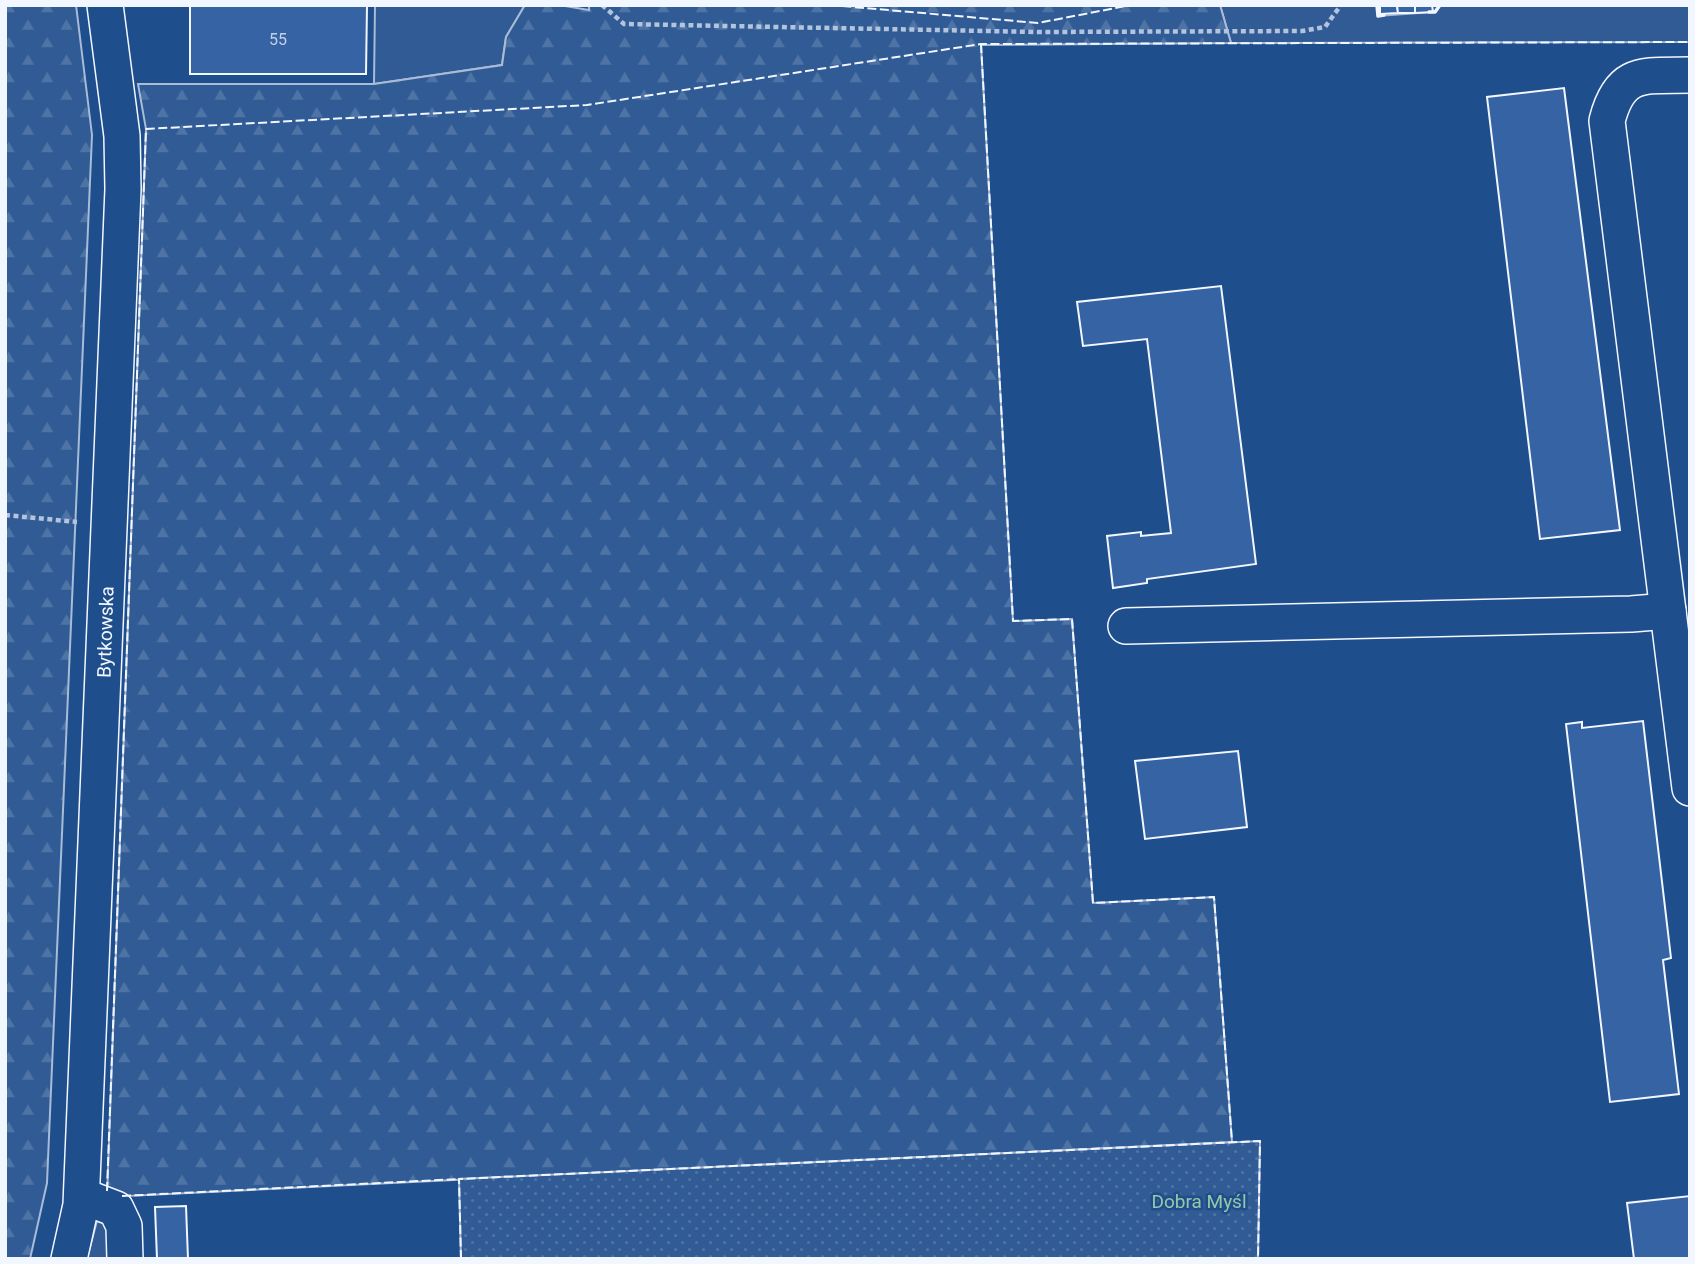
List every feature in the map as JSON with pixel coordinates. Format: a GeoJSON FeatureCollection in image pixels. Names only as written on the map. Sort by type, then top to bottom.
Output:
{"type":"FeatureCollection","features":[{"type":"Feature","properties":{"kind":"street","name":"Bytkowska"},"geometry":{"type":"LineString","coordinates":[[69,1259],[82,1196],[123,189],[120,123],[105,5]]}},
{"type":"Feature","properties":{"kind":"street"},"geometry":{"type":"LineString","coordinates":[[1690,75],[1645,76],[1626,83],[1614,96],[1607,121],[1690,788]]}},
{"type":"Feature","properties":{"kind":"street"},"geometry":{"type":"LineString","coordinates":[[1126,626],[1668,611]]}},
{"type":"Feature","properties":{"kind":"street"},"geometry":{"type":"LineString","coordinates":[[82,1196],[116,1209],[124,1226],[125,1259]]}},
{"type":"Feature","properties":{"kind":"path"},"geometry":{"type":"LineString","coordinates":[[602,5],[624,24],[1052,32],[1302,30],[1325,27],[1341,5]]}},
{"type":"Feature","properties":{"kind":"path"},"geometry":{"type":"LineString","coordinates":[[5,515],[78,522]]}},
{"type":"Feature","properties":{"kind":"shaded area"},"geometry":{"type":"Polygon","coordinates":[[[375,5],[525,5],[506,37],[502,65],[374,84],[375,5]]]}},
{"type":"Feature","properties":{"kind":"shaded area"},"geometry":{"type":"Polygon","coordinates":[[[1220,5],[1377,5],[1378,16],[1432,12],[1432,5],[1690,5],[1690,42],[1231,43],[1220,5]]]}},
{"type":"Feature","properties":{"kind":"shaded area"},"geometry":{"type":"Polygon","coordinates":[[[99,1213],[109,1215],[116,1259],[87,1259],[99,1213]]]}},
{"type":"Feature","properties":{"kind":"green space"},"geometry":{"type":"Polygon","coordinates":[[[5,5],[76,5],[92,135],[47,1183],[30,1259],[5,1259],[5,5]]]}},
{"type":"Feature","properties":{"kind":"green space"},"geometry":{"type":"Polygon","coordinates":[[[525,5],[559,5],[589,10],[589,5],[1220,5],[1231,43],[981,45],[1013,621],[1072,619],[1093,903],[1214,897],[1232,1142],[107,1197],[146,129],[138,84],[374,84],[502,65],[506,37],[525,5]]]}},
{"type":"Feature","properties":{"kind":"green space","name":"Dobra Myśl"},"geometry":{"type":"Polygon","coordinates":[[[1260,1141],[1258,1259],[461,1259],[459,1179],[1260,1141]]]}},
{"type":"Feature","properties":{"kind":"building"},"geometry":{"type":"Polygon","coordinates":[[[190,5],[367,5],[366,74],[190,74],[190,5]]]}},
{"type":"Feature","properties":{"kind":"building"},"geometry":{"type":"Polygon","coordinates":[[[1380,5],[1397,5],[1398,13],[1380,14],[1380,5]]]}},
{"type":"Feature","properties":{"kind":"building"},"geometry":{"type":"Polygon","coordinates":[[[1397,5],[1415,5],[1415,13],[1398,13],[1397,5]]]}},
{"type":"Feature","properties":{"kind":"building"},"geometry":{"type":"Polygon","coordinates":[[[1415,5],[1432,5],[1433,12],[1415,13],[1415,5]]]}},
{"type":"Feature","properties":{"kind":"building"},"geometry":{"type":"Polygon","coordinates":[[[1564,88],[1620,530],[1540,539],[1487,97],[1564,88]]]}},
{"type":"Feature","properties":{"kind":"building"},"geometry":{"type":"Polygon","coordinates":[[[1221,286],[1256,564],[1147,579],[1147,583],[1113,588],[1107,536],[1141,532],[1141,536],[1171,533],[1147,339],[1083,346],[1077,302],[1221,286]]]}},
{"type":"Feature","properties":{"kind":"building"},"geometry":{"type":"Polygon","coordinates":[[[1643,721],[1671,958],[1663,960],[1679,1094],[1610,1102],[1566,724],[1582,722],[1582,728],[1643,721]]]}},
{"type":"Feature","properties":{"kind":"building"},"geometry":{"type":"Polygon","coordinates":[[[1238,751],[1247,827],[1145,839],[1135,761],[1238,751]]]}},
{"type":"Feature","properties":{"kind":"building"},"geometry":{"type":"Polygon","coordinates":[[[1690,1196],[1690,1259],[1634,1259],[1627,1203],[1690,1196]]]}},
{"type":"Feature","properties":{"kind":"building"},"geometry":{"type":"Polygon","coordinates":[[[186,1206],[188,1259],[157,1259],[155,1207],[186,1206]]]}},
{"type":"Feature","properties":{"kind":"fence"},"geometry":{"type":"LineString","coordinates":[[830,5],[1038,23],[1131,5]]}},
{"type":"Feature","properties":{"kind":"fence"},"geometry":{"type":"LineString","coordinates":[[107,1191],[146,129],[587,105],[981,44],[1690,42]]}},
{"type":"Feature","properties":{"kind":"fence"},"geometry":{"type":"LineString","coordinates":[[981,44],[1013,621],[1072,619],[1093,903],[1214,897],[1232,1142]]}},
{"type":"Feature","properties":{"kind":"fence"},"geometry":{"type":"LineString","coordinates":[[461,1259],[459,1179],[1260,1141],[1258,1259]]}},
{"type":"Feature","properties":{"kind":"fence"},"geometry":{"type":"LineString","coordinates":[[122,1196],[459,1179]]}},
{"type":"Feature","properties":{"kind":"fence"},"geometry":{"type":"LineString","coordinates":[[1294,1259],[1405,1259]]}},
{"type":"Feature","properties":{"kind":"wall"},"geometry":{"type":"LineString","coordinates":[[1377,5],[1378,16],[1384,15]]}},
{"type":"Feature","properties":{"kind":"wall"},"geometry":{"type":"LineString","coordinates":[[1429,12],[1435,12],[1440,5]]}}]}
